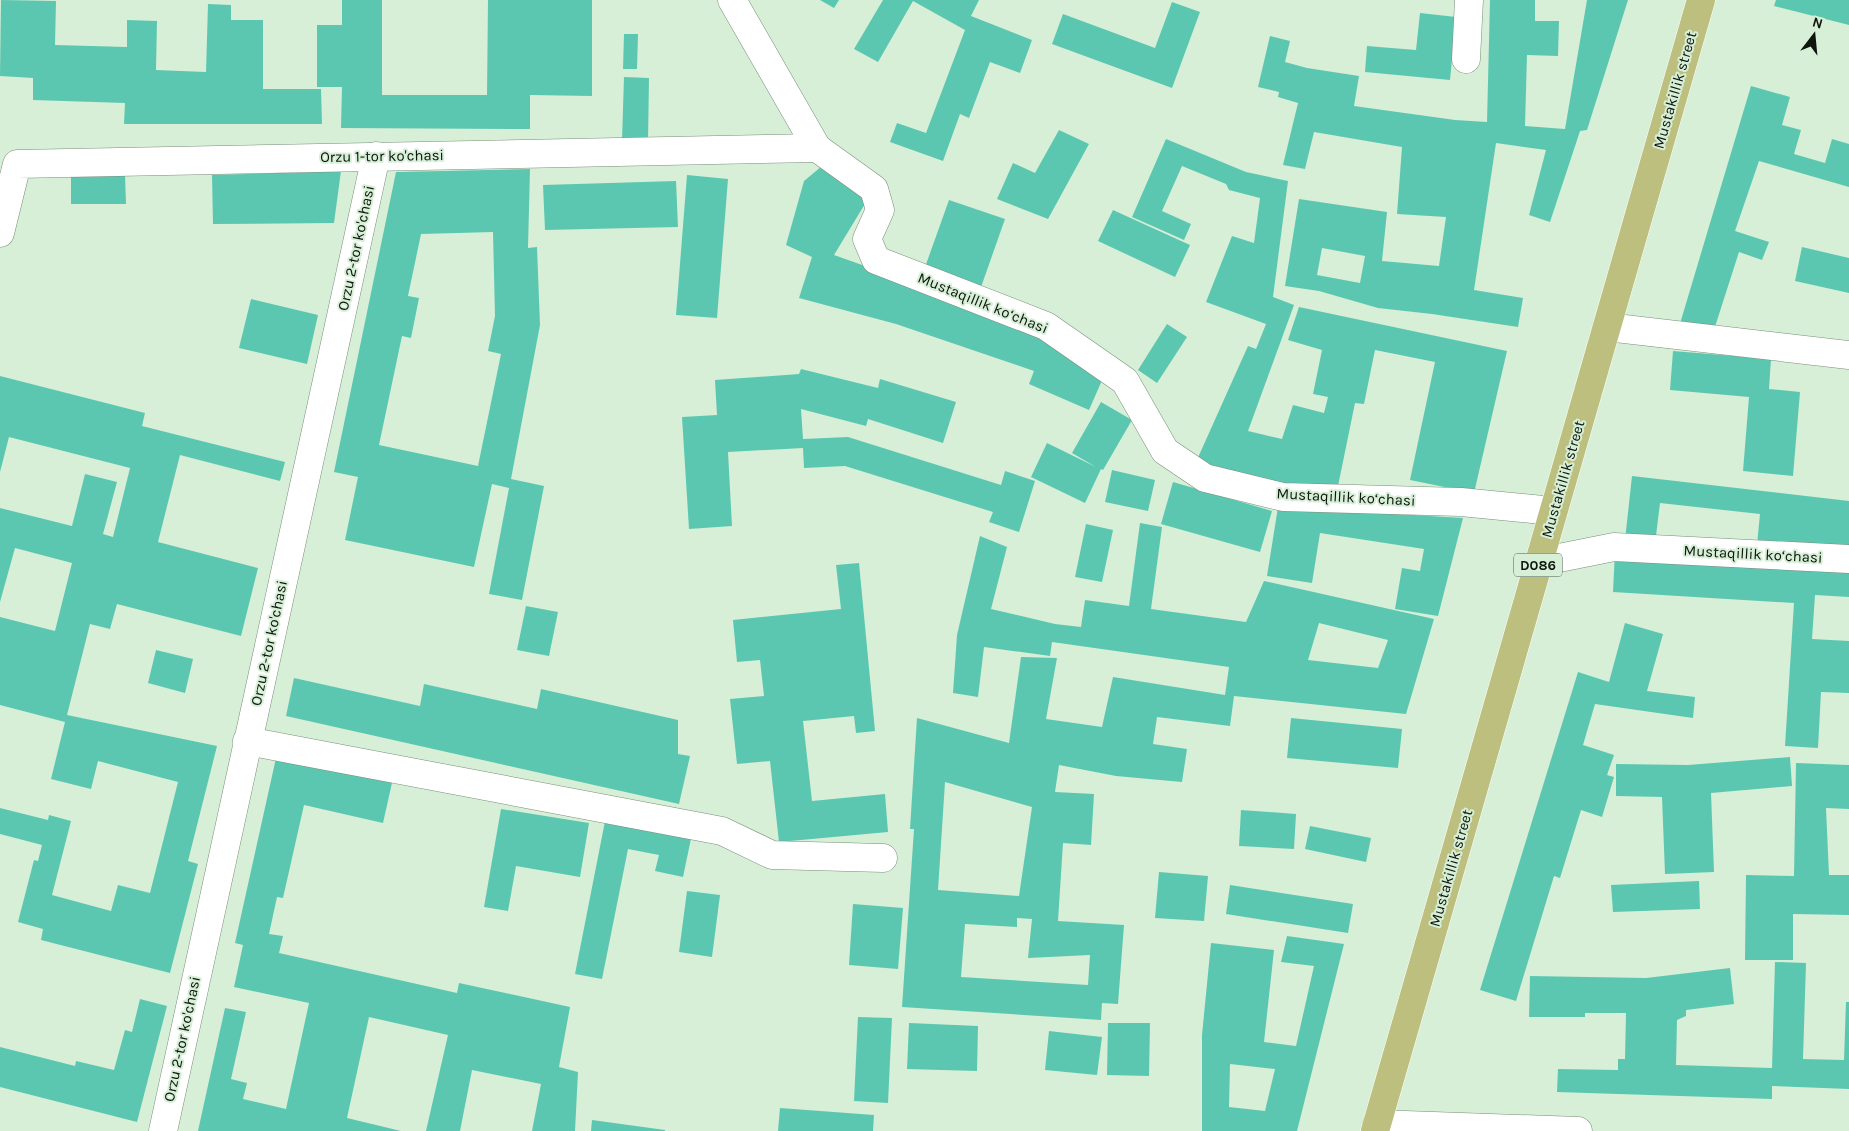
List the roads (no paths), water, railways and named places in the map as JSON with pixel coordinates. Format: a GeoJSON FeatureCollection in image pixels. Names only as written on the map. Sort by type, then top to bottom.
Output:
{"type":"FeatureCollection","features":[{"type":"Feature","properties":{"kind":"main road","name":"Mustakillik street"},"geometry":{"type":"LineString","coordinates":[[1376,1128],[1701,0]]}},
{"type":"Feature","properties":{"kind":"street","name":"Mustaqillik ko‘chasi"},"geometry":{"type":"LineString","coordinates":[[732,0],[817,148],[874,189],[880,210],[867,239],[876,260],[1046,326],[1126,381],[1165,451],[1204,478],[1283,497],[1461,502],[1553,511]]}},
{"type":"Feature","properties":{"kind":"street"},"geometry":{"type":"LineString","coordinates":[[1466,59],[1469,0]]}},
{"type":"Feature","properties":{"kind":"street","name":"Orzu 1-tor ko'chasi"},"geometry":{"type":"LineString","coordinates":[[0,233],[17,164],[817,148]]}},
{"type":"Feature","properties":{"kind":"street","name":"Orzu 2-tor ko'chasi"},"geometry":{"type":"LineString","coordinates":[[162,1131],[376,156]]}},
{"type":"Feature","properties":{"kind":"street"},"geometry":{"type":"LineString","coordinates":[[1606,327],[1849,355]]}},
{"type":"Feature","properties":{"kind":"street","name":"Mustaqillik ko‘chasi"},"geometry":{"type":"LineString","coordinates":[[1539,562],[1614,547],[1849,559]]}},
{"type":"Feature","properties":{"kind":"street"},"geometry":{"type":"LineString","coordinates":[[247,741],[722,831],[772,855],[883,858]]}},
{"type":"Feature","properties":{"kind":"street"},"geometry":{"type":"LineString","coordinates":[[1376,1128],[1578,1131]]}}]}
